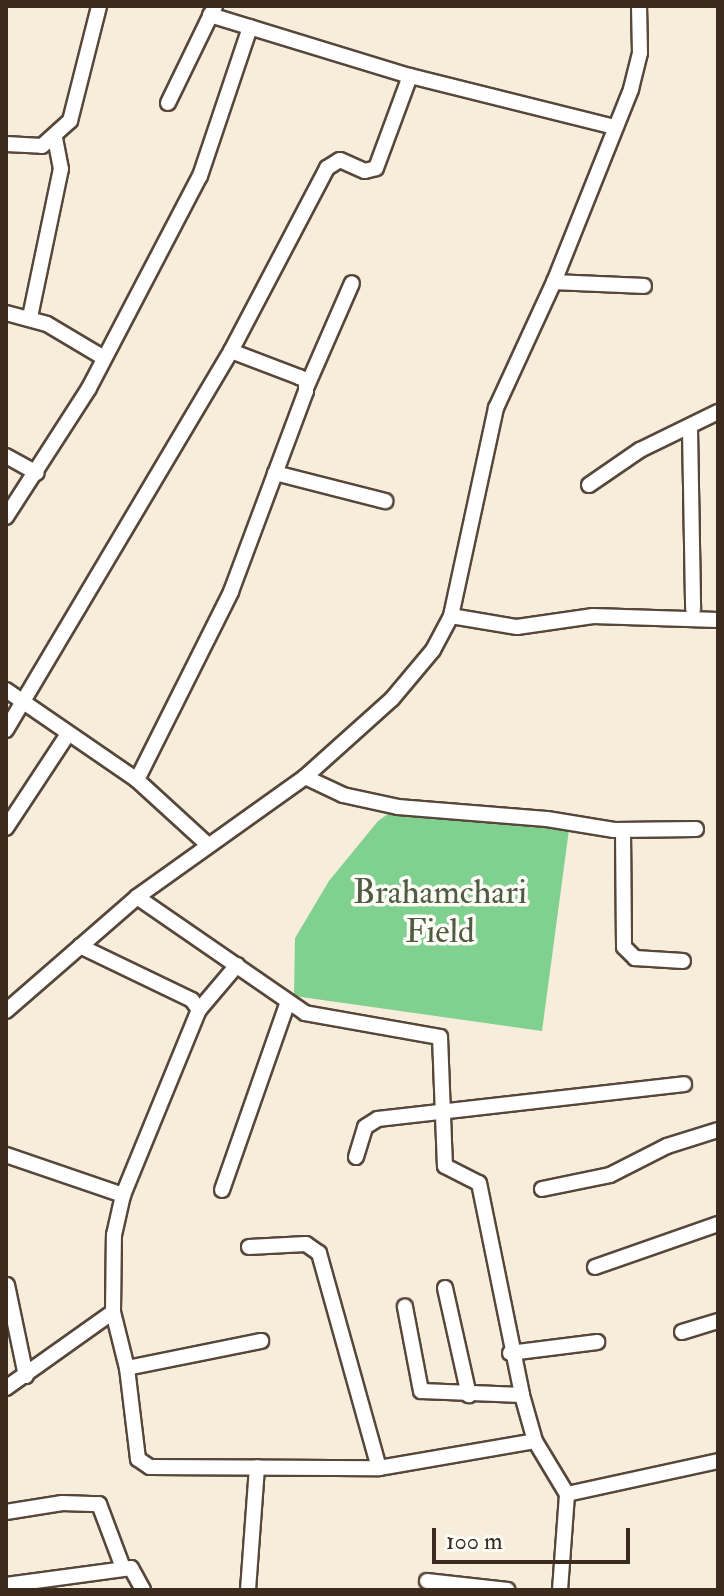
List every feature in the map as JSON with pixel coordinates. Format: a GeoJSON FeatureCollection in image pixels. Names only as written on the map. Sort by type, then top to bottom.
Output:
{"type":"FeatureCollection","features":[{"type":"Feature","properties":{"kind":"street"},"geometry":{"type":"LineString","coordinates":[[6,144],[42,146],[55,139],[70,121],[99,6]]}},
{"type":"Feature","properties":{"kind":"street"},"geometry":{"type":"LineString","coordinates":[[6,1011],[137,897],[207,844],[305,777],[418,671],[451,616],[496,408],[554,282],[640,53],[639,6]]}},
{"type":"Feature","properties":{"kind":"street"},"geometry":{"type":"LineString","coordinates":[[168,103],[213,10],[250,27],[410,76],[614,127]]}},
{"type":"Feature","properties":{"kind":"street"},"geometry":{"type":"LineString","coordinates":[[6,517],[37,473],[104,358],[200,176],[250,27]]}},
{"type":"Feature","properties":{"kind":"street"},"geometry":{"type":"LineString","coordinates":[[6,730],[231,351],[327,168],[340,160],[365,171],[376,168],[410,76]]}},
{"type":"Feature","properties":{"kind":"street"},"geometry":{"type":"LineString","coordinates":[[30,317],[61,169],[55,139]]}},
{"type":"Feature","properties":{"kind":"street"},"geometry":{"type":"LineString","coordinates":[[554,282],[644,286]]}},
{"type":"Feature","properties":{"kind":"street"},"geometry":{"type":"LineString","coordinates":[[137,780],[231,592],[307,386],[352,283]]}},
{"type":"Feature","properties":{"kind":"street"},"geometry":{"type":"LineString","coordinates":[[6,313],[30,317],[104,358]]}},
{"type":"Feature","properties":{"kind":"street"},"geometry":{"type":"LineString","coordinates":[[231,351],[299,377],[307,386]]}},
{"type":"Feature","properties":{"kind":"street"},"geometry":{"type":"LineString","coordinates":[[589,485],[640,450],[690,429],[718,412]]}},
{"type":"Feature","properties":{"kind":"street"},"geometry":{"type":"LineString","coordinates":[[690,429],[693,609]]}},
{"type":"Feature","properties":{"kind":"street"},"geometry":{"type":"LineString","coordinates":[[6,456],[37,473]]}},
{"type":"Feature","properties":{"kind":"street"},"geometry":{"type":"LineString","coordinates":[[275,473],[385,501]]}},
{"type":"Feature","properties":{"kind":"street"},"geometry":{"type":"LineString","coordinates":[[451,616],[517,627],[593,616],[718,620]]}},
{"type":"Feature","properties":{"kind":"street"},"geometry":{"type":"LineString","coordinates":[[6,690],[137,780],[207,844]]}},
{"type":"Feature","properties":{"kind":"street"},"geometry":{"type":"LineString","coordinates":[[6,828],[68,734]]}},
{"type":"Feature","properties":{"kind":"street"},"geometry":{"type":"LineString","coordinates":[[305,777],[343,795],[398,807],[623,830],[696,829]]}},
{"type":"Feature","properties":{"kind":"street"},"geometry":{"type":"LineString","coordinates":[[623,830],[624,947],[635,958],[683,961]]}},
{"type":"Feature","properties":{"kind":"street"},"geometry":{"type":"LineString","coordinates":[[137,897],[237,965],[287,1004],[323,1019],[436,1034],[443,1051],[441,1113],[447,1170],[479,1183],[510,1353],[535,1441],[567,1494],[560,1590]]}},
{"type":"Feature","properties":{"kind":"street"},"geometry":{"type":"LineString","coordinates":[[80,946],[192,1000],[199,1010]]}},
{"type":"Feature","properties":{"kind":"street"},"geometry":{"type":"LineString","coordinates":[[237,965],[199,1010],[123,1195],[114,1235],[113,1312],[127,1368],[138,1459],[143,1465],[379,1468],[535,1441]]}},
{"type":"Feature","properties":{"kind":"street"},"geometry":{"type":"LineString","coordinates":[[222,1190],[287,1004]]}},
{"type":"Feature","properties":{"kind":"street"},"geometry":{"type":"LineString","coordinates":[[356,1157],[370,1122],[684,1084]]}},
{"type":"Feature","properties":{"kind":"street"},"geometry":{"type":"LineString","coordinates":[[542,1189],[610,1175],[667,1146],[718,1130]]}},
{"type":"Feature","properties":{"kind":"street"},"geometry":{"type":"LineString","coordinates":[[6,1155],[123,1195]]}},
{"type":"Feature","properties":{"kind":"street"},"geometry":{"type":"LineString","coordinates":[[595,1267],[718,1224]]}},
{"type":"Feature","properties":{"kind":"street"},"geometry":{"type":"LineString","coordinates":[[249,1247],[306,1244],[319,1253],[379,1468]]}},
{"type":"Feature","properties":{"kind":"street"},"geometry":{"type":"LineString","coordinates":[[7,1285],[26,1376]]}},
{"type":"Feature","properties":{"kind":"street"},"geometry":{"type":"LineString","coordinates":[[445,1288],[469,1395]]}},
{"type":"Feature","properties":{"kind":"street"},"geometry":{"type":"LineString","coordinates":[[405,1307],[421,1391],[522,1395]]}},
{"type":"Feature","properties":{"kind":"street"},"geometry":{"type":"LineString","coordinates":[[6,1388],[113,1312]]}},
{"type":"Feature","properties":{"kind":"street"},"geometry":{"type":"LineString","coordinates":[[682,1332],[718,1321]]}},
{"type":"Feature","properties":{"kind":"street"},"geometry":{"type":"LineString","coordinates":[[127,1368],[261,1341]]}},
{"type":"Feature","properties":{"kind":"street"},"geometry":{"type":"LineString","coordinates":[[510,1353],[597,1342]]}},
{"type":"Feature","properties":{"kind":"street"},"geometry":{"type":"LineString","coordinates":[[567,1494],[718,1461]]}},
{"type":"Feature","properties":{"kind":"street"},"geometry":{"type":"LineString","coordinates":[[248,1590],[257,1467]]}},
{"type":"Feature","properties":{"kind":"street"},"geometry":{"type":"LineString","coordinates":[[6,1512],[70,1502],[99,1504],[107,1512],[123,1568]]}},
{"type":"Feature","properties":{"kind":"street"},"geometry":{"type":"LineString","coordinates":[[6,1585],[123,1568],[134,1570],[143,1590]]}},
{"type":"Feature","properties":{"kind":"street"},"geometry":{"type":"LineString","coordinates":[[427,1581],[507,1590]]}},
{"type":"Feature","properties":{"kind":"green space","name":"Brahamchari Field"},"geometry":{"type":"Polygon","coordinates":[[[398,807],[570,822],[542,1031],[294,996],[295,938],[329,881],[378,821],[398,807]]]}}]}
